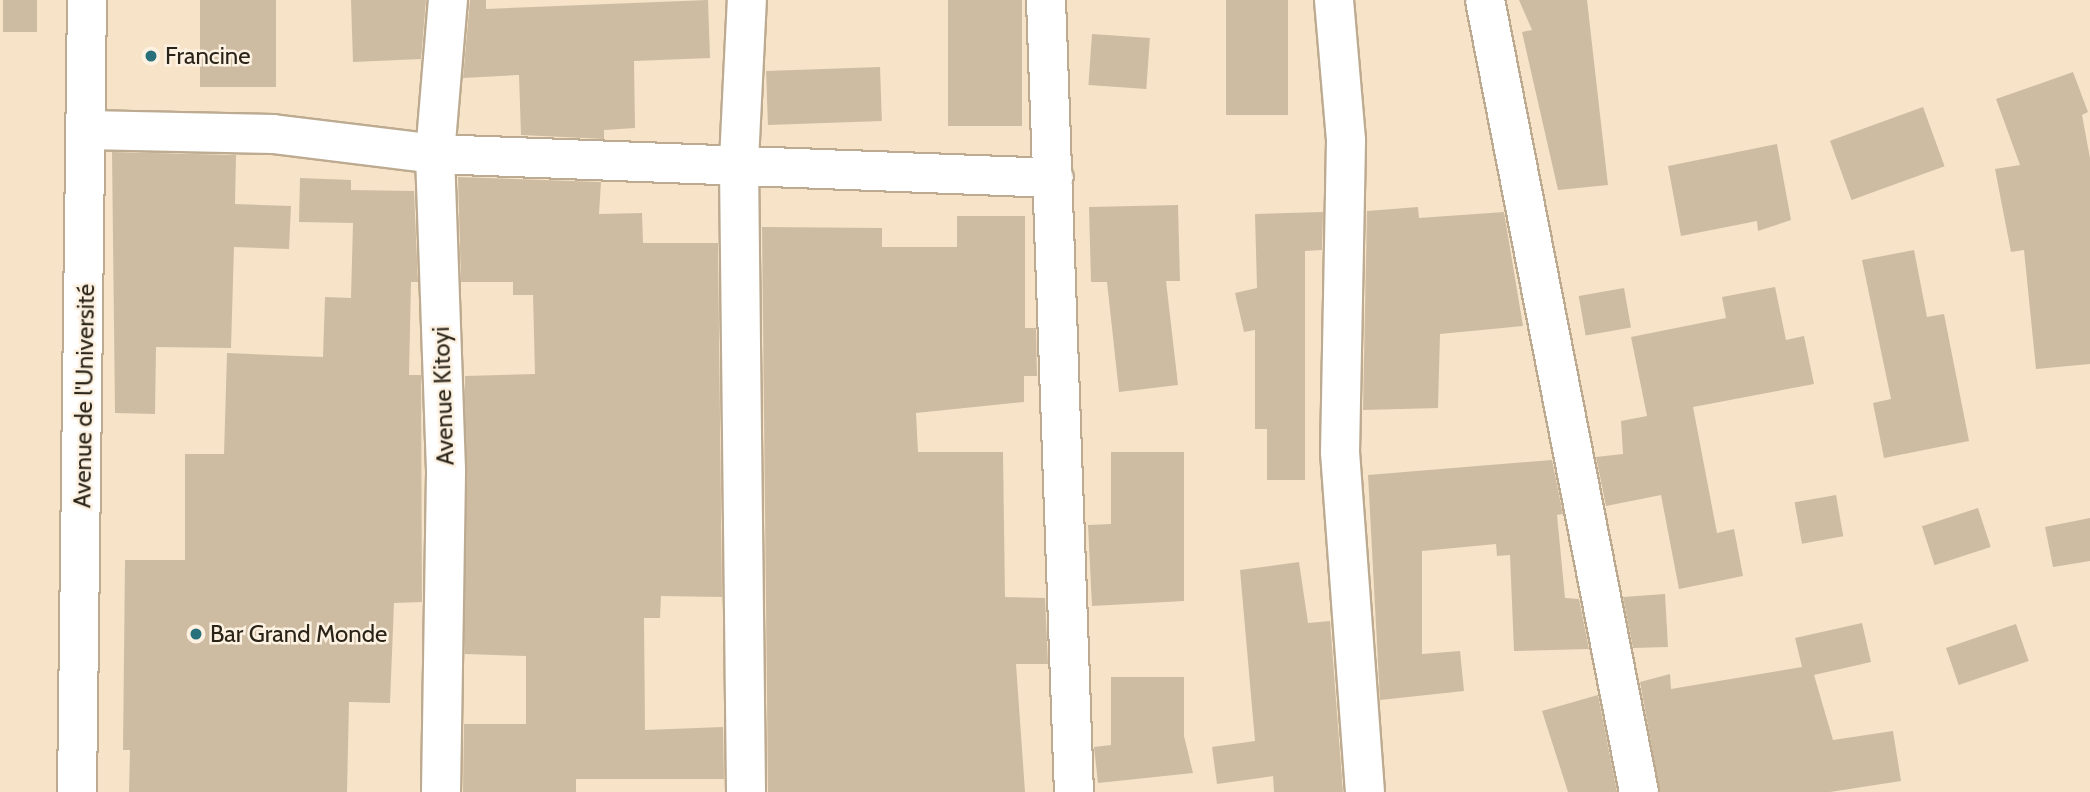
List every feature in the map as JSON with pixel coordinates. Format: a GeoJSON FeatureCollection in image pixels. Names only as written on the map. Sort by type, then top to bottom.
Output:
{"type":"FeatureCollection","features":[{"type":"Feature","properties":{"kind":"street","name":"Avenue de l'Université"},"geometry":{"type":"LineString","coordinates":[[77,792],[87,0]]}},
{"type":"Feature","properties":{"kind":"street","name":"Avenue Kitoyi"},"geometry":{"type":"LineString","coordinates":[[441,792],[446,470],[435,154],[448,0]]}},
{"type":"Feature","properties":{"kind":"street"},"geometry":{"type":"LineString","coordinates":[[747,0],[739,161],[747,792]]}},
{"type":"Feature","properties":{"kind":"street"},"geometry":{"type":"LineString","coordinates":[[1046,0],[1074,792]]}},
{"type":"Feature","properties":{"kind":"street"},"geometry":{"type":"LineString","coordinates":[[1334,0],[1346,141],[1340,452],[1365,792]]}},
{"type":"Feature","properties":{"kind":"street"},"geometry":{"type":"LineString","coordinates":[[1485,0],[1639,792]]}},
{"type":"Feature","properties":{"kind":"street"},"geometry":{"type":"LineString","coordinates":[[87,130],[273,134],[435,154],[739,161],[1054,178]]}},
{"type":"Feature","properties":{"kind":"building"},"geometry":{"type":"Polygon","coordinates":[[[3,0],[37,0],[37,32],[3,32],[3,0]]]}},
{"type":"Feature","properties":{"kind":"building"},"geometry":{"type":"Polygon","coordinates":[[[200,0],[276,0],[276,87],[200,87],[200,0]]]}},
{"type":"Feature","properties":{"kind":"building"},"geometry":{"type":"Polygon","coordinates":[[[351,0],[426,0],[421,59],[353,62],[351,0]]]}},
{"type":"Feature","properties":{"kind":"building"},"geometry":{"type":"Polygon","coordinates":[[[470,0],[486,0],[486,9],[708,0],[710,58],[634,61],[635,128],[604,130],[604,139],[521,135],[519,75],[463,78],[470,0]]]}},
{"type":"Feature","properties":{"kind":"building"},"geometry":{"type":"Polygon","coordinates":[[[948,0],[1022,0],[1022,126],[948,126],[948,0]]]}},
{"type":"Feature","properties":{"kind":"building"},"geometry":{"type":"Polygon","coordinates":[[[1226,0],[1288,0],[1288,115],[1226,115],[1226,0]]]}},
{"type":"Feature","properties":{"kind":"building"},"geometry":{"type":"Polygon","coordinates":[[[1519,0],[1587,0],[1608,185],[1558,190],[1522,32],[1532,30],[1519,0]]]}},
{"type":"Feature","properties":{"kind":"building"},"geometry":{"type":"Polygon","coordinates":[[[1092,34],[1150,38],[1146,89],[1088,85],[1092,34]]]}},
{"type":"Feature","properties":{"kind":"building"},"geometry":{"type":"Polygon","coordinates":[[[880,67],[882,121],[768,125],[766,71],[880,67]]]}},
{"type":"Feature","properties":{"kind":"building"},"geometry":{"type":"Polygon","coordinates":[[[2073,72],[2088,112],[2082,115],[2090,158],[2090,364],[2036,369],[2024,250],[2011,252],[1995,169],[2020,165],[1996,99],[2073,72]]]}},
{"type":"Feature","properties":{"kind":"building"},"geometry":{"type":"Polygon","coordinates":[[[1923,107],[1945,166],[1852,200],[1830,141],[1923,107]]]}},
{"type":"Feature","properties":{"kind":"building"},"geometry":{"type":"Polygon","coordinates":[[[1777,144],[1791,220],[1758,231],[1757,221],[1681,236],[1668,166],[1777,144]]]}},
{"type":"Feature","properties":{"kind":"building"},"geometry":{"type":"Polygon","coordinates":[[[112,152],[236,155],[235,204],[291,206],[289,249],[234,247],[231,348],[156,347],[155,414],[115,413],[112,152]]]}},
{"type":"Feature","properties":{"kind":"building"},"geometry":{"type":"Polygon","coordinates":[[[458,177],[601,182],[599,214],[642,213],[643,243],[718,243],[722,597],[661,596],[660,618],[644,618],[645,730],[723,727],[724,779],[576,779],[576,792],[463,792],[464,724],[526,724],[526,656],[465,654],[465,376],[535,374],[533,295],[513,295],[513,282],[461,282],[458,177]]]}},
{"type":"Feature","properties":{"kind":"building"},"geometry":{"type":"Polygon","coordinates":[[[300,178],[351,180],[351,190],[414,191],[418,282],[411,282],[409,375],[421,375],[422,602],[394,603],[390,703],[349,702],[347,792],[129,792],[130,750],[123,750],[125,560],[185,560],[185,454],[224,454],[227,353],[323,357],[325,297],[351,298],[353,223],[299,222],[300,178]]]}},
{"type":"Feature","properties":{"kind":"building"},"geometry":{"type":"Polygon","coordinates":[[[1178,205],[1180,281],[1166,281],[1178,385],[1119,392],[1107,282],[1091,282],[1089,207],[1178,205]]]}},
{"type":"Feature","properties":{"kind":"building"},"geometry":{"type":"Polygon","coordinates":[[[1418,207],[1419,218],[1504,212],[1523,326],[1440,334],[1438,408],[1363,410],[1367,211],[1418,207]]]}},
{"type":"Feature","properties":{"kind":"building"},"geometry":{"type":"Polygon","coordinates":[[[1323,212],[1322,250],[1305,251],[1305,480],[1267,480],[1267,429],[1255,429],[1255,330],[1244,332],[1235,293],[1257,288],[1255,214],[1323,212]]]}},
{"type":"Feature","properties":{"kind":"building"},"geometry":{"type":"Polygon","coordinates":[[[957,216],[1025,216],[1025,328],[1036,328],[1037,376],[1024,376],[1024,402],[916,413],[918,452],[1003,452],[1005,597],[1045,598],[1048,664],[1016,664],[1025,792],[768,792],[762,227],[882,228],[882,247],[957,247],[957,216]]]}},
{"type":"Feature","properties":{"kind":"building"},"geometry":{"type":"Polygon","coordinates":[[[1914,250],[1927,317],[1944,314],[1969,441],[1884,458],[1873,403],[1891,399],[1862,260],[1914,250]]]}},
{"type":"Feature","properties":{"kind":"building"},"geometry":{"type":"Polygon","coordinates":[[[1775,287],[1786,340],[1804,336],[1814,384],[1693,407],[1717,533],[1734,529],[1743,576],[1679,589],[1661,495],[1606,506],[1596,457],[1623,454],[1621,421],[1647,416],[1631,337],[1726,318],[1722,297],[1775,287]]]}},
{"type":"Feature","properties":{"kind":"building"},"geometry":{"type":"Polygon","coordinates":[[[1624,288],[1631,327],[1586,335],[1579,296],[1624,288]]]}},
{"type":"Feature","properties":{"kind":"building"},"geometry":{"type":"Polygon","coordinates":[[[1111,452],[1184,452],[1184,601],[1092,606],[1088,525],[1111,524],[1111,452]]]}},
{"type":"Feature","properties":{"kind":"building"},"geometry":{"type":"Polygon","coordinates":[[[1552,460],[1563,514],[1557,515],[1565,598],[1579,599],[1589,649],[1514,651],[1510,555],[1497,556],[1496,544],[1422,551],[1422,654],[1460,651],[1464,691],[1380,700],[1368,475],[1552,460]]]}},
{"type":"Feature","properties":{"kind":"building"},"geometry":{"type":"Polygon","coordinates":[[[1836,495],[1843,536],[1802,544],[1795,502],[1836,495]]]}},
{"type":"Feature","properties":{"kind":"building"},"geometry":{"type":"Polygon","coordinates":[[[1978,508],[1991,547],[1935,565],[1922,526],[1978,508]]]}},
{"type":"Feature","properties":{"kind":"building"},"geometry":{"type":"Polygon","coordinates":[[[2090,518],[2090,561],[2053,567],[2045,527],[2090,518]]]}},
{"type":"Feature","properties":{"kind":"building"},"geometry":{"type":"Polygon","coordinates":[[[1299,562],[1308,623],[1330,621],[1343,792],[1274,792],[1273,776],[1217,784],[1212,747],[1255,741],[1240,570],[1299,562]]]}},
{"type":"Feature","properties":{"kind":"building"},"geometry":{"type":"Polygon","coordinates":[[[1665,594],[1668,647],[1633,648],[1623,597],[1665,594]]]}},
{"type":"Feature","properties":{"kind":"building"},"geometry":{"type":"Polygon","coordinates":[[[1862,623],[1871,662],[1814,675],[1833,740],[1893,731],[1901,781],[1830,792],[1660,792],[1640,682],[1670,674],[1671,689],[1802,667],[1795,638],[1862,623]]]}},
{"type":"Feature","properties":{"kind":"building"},"geometry":{"type":"Polygon","coordinates":[[[2016,624],[2029,661],[1959,685],[1946,648],[2016,624]]]}},
{"type":"Feature","properties":{"kind":"building"},"geometry":{"type":"Polygon","coordinates":[[[1111,677],[1184,677],[1184,736],[1193,773],[1098,783],[1094,747],[1111,745],[1111,677]]]}},
{"type":"Feature","properties":{"kind":"building"},"geometry":{"type":"Polygon","coordinates":[[[1598,695],[1617,792],[1568,792],[1542,711],[1598,695]]]}},
{"type":"Feature","properties":{"kind":"place","name":"Francine"},"geometry":{"type":"Point","coordinates":[151,56]}},
{"type":"Feature","properties":{"kind":"place","name":"Bar Grand Monde"},"geometry":{"type":"Point","coordinates":[196,634]}}]}
